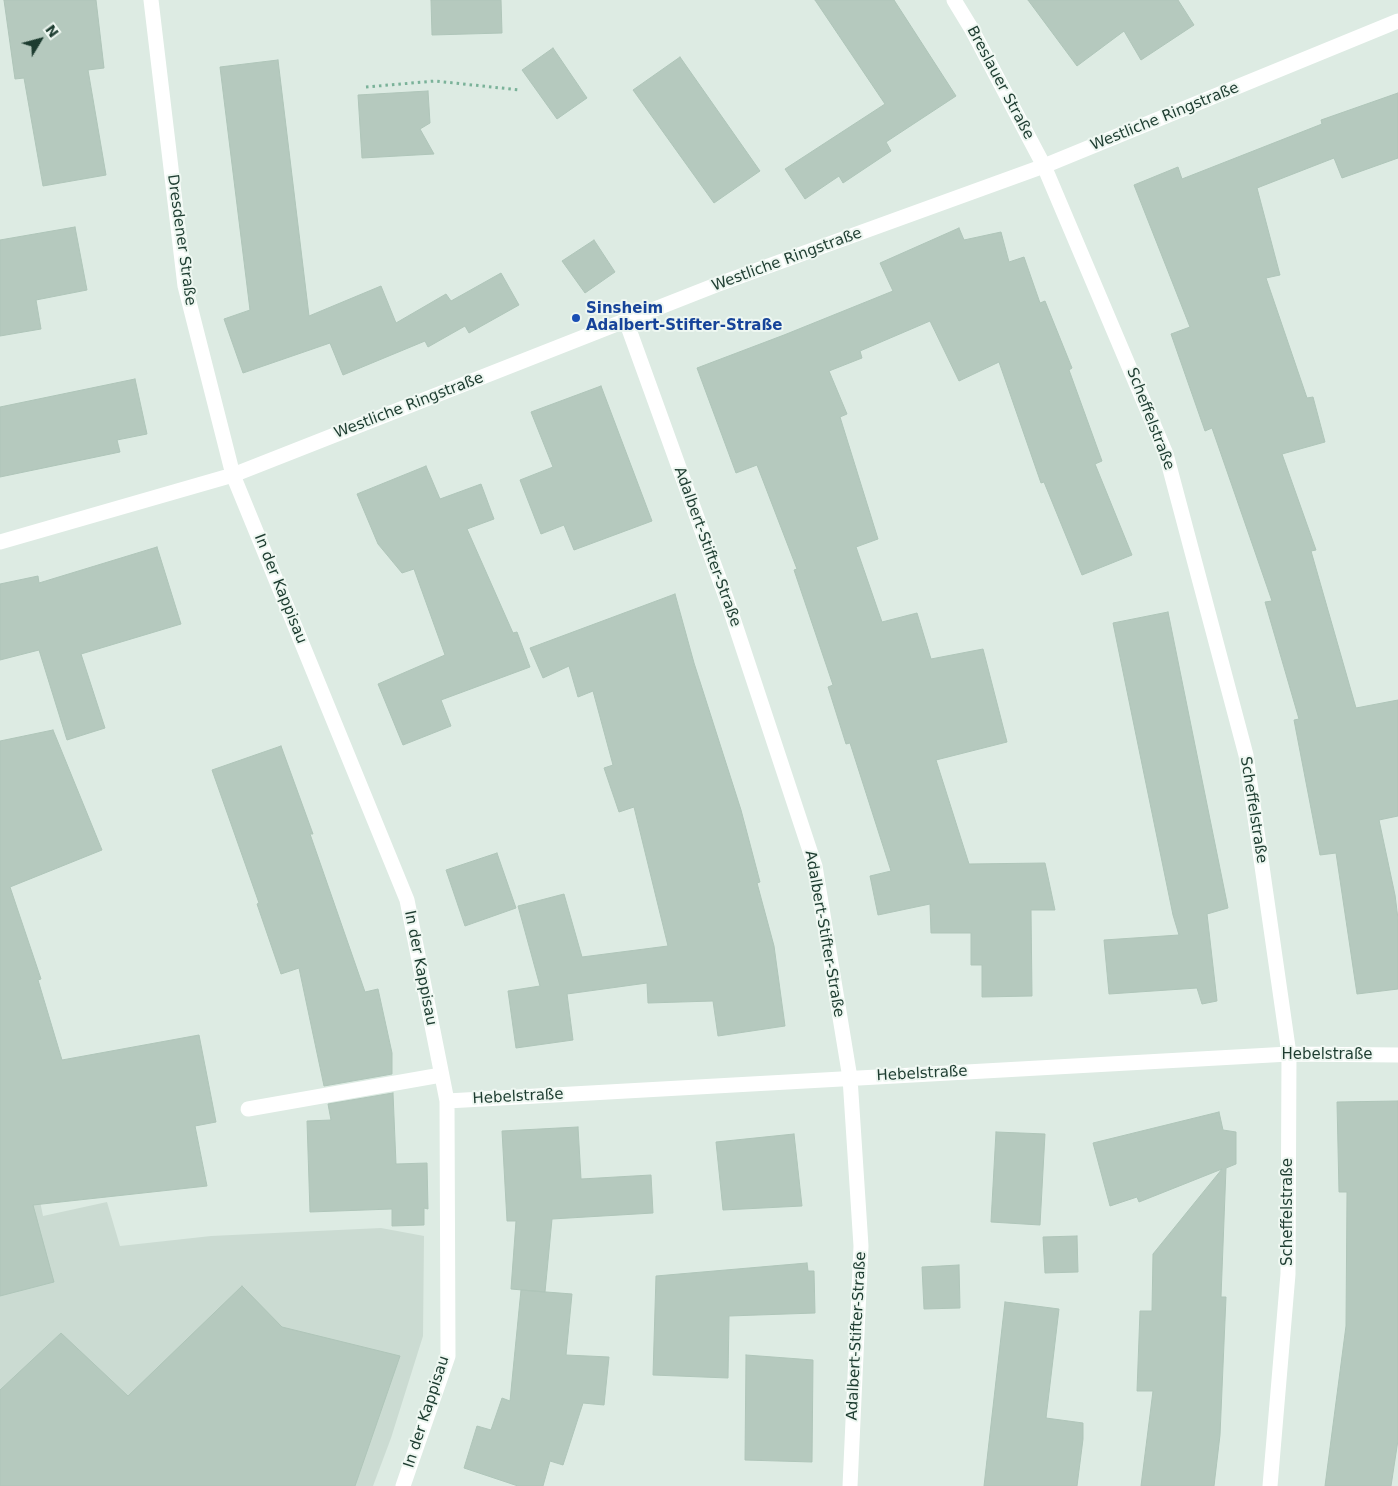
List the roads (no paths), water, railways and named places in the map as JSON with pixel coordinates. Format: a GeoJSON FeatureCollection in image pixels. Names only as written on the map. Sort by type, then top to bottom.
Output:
{"type":"FeatureCollection","features":[{"type":"Feature","properties":{"kind":"street","name":"Dresdener Straße"},"geometry":{"type":"LineString","coordinates":[[151,0],[184,286],[233,475]]}},
{"type":"Feature","properties":{"kind":"street","name":"Breslauer Straße"},"geometry":{"type":"LineString","coordinates":[[954,0],[971,28],[1044,166]]}},
{"type":"Feature","properties":{"kind":"street","name":"Westliche Ringstraße"},"geometry":{"type":"LineString","coordinates":[[0,542],[233,475],[716,285],[1044,166],[1398,21]]}},
{"type":"Feature","properties":{"kind":"street","name":"Scheffelstraße"},"geometry":{"type":"LineString","coordinates":[[1044,166],[1166,454],[1246,755],[1289,1054],[1288,1274],[1270,1486]]}},
{"type":"Feature","properties":{"kind":"street","name":"Adalbert-Stifter-Straße"},"geometry":{"type":"LineString","coordinates":[[626,321],[728,603],[815,866],[850,1078],[861,1246],[850,1486]]}},
{"type":"Feature","properties":{"kind":"street","name":"In der Kappisau"},"geometry":{"type":"LineString","coordinates":[[233,475],[407,900],[447,1101],[448,1356],[403,1486]]}},
{"type":"Feature","properties":{"kind":"street","name":"Hebelstraße"},"geometry":{"type":"LineString","coordinates":[[447,1101],[1289,1054],[1398,1055]]}},
{"type":"Feature","properties":{"kind":"street"},"geometry":{"type":"LineString","coordinates":[[248,1109],[441,1075]]}},
{"type":"Feature","properties":{"kind":"place","name":"Sinsheim Adalbert-Stifter-Straße"},"geometry":{"type":"Point","coordinates":[576,318]}}]}
